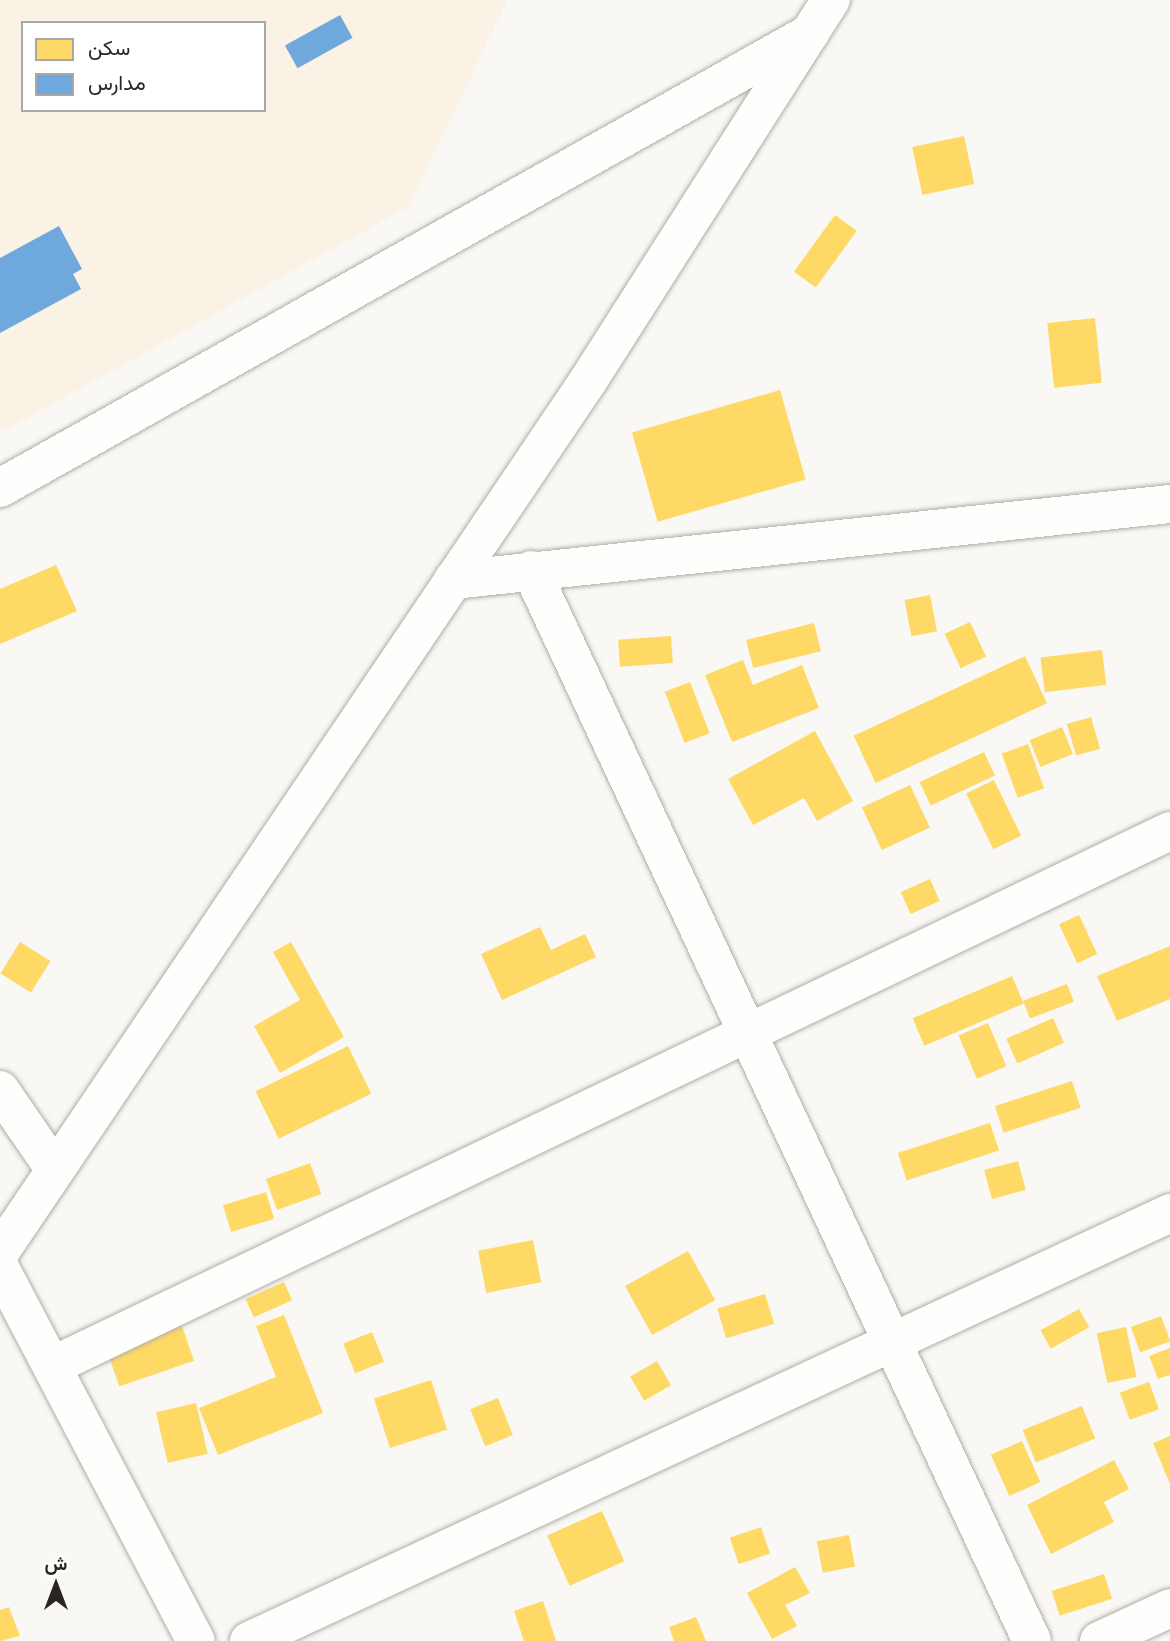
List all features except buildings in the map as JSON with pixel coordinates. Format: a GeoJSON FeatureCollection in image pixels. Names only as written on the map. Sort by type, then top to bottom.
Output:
{"type":"FeatureCollection","features":[{"type":"Feature","properties":{"kind":"street"},"geometry":{"type":"LineString","coordinates":[[0,1252],[588,381],[831,0]]}},
{"type":"Feature","properties":{"kind":"street"},"geometry":{"type":"LineString","coordinates":[[0,488],[810,33]]}},
{"type":"Feature","properties":{"kind":"street"},"geometry":{"type":"LineString","coordinates":[[453,580],[1170,504]]}},
{"type":"Feature","properties":{"kind":"street"},"geometry":{"type":"LineString","coordinates":[[531,570],[1032,1641]]}},
{"type":"Feature","properties":{"kind":"street"},"geometry":{"type":"LineString","coordinates":[[51,1366],[1170,831]]}},
{"type":"Feature","properties":{"kind":"street"},"geometry":{"type":"LineString","coordinates":[[0,1090],[55,1170]]}},
{"type":"Feature","properties":{"kind":"street"},"geometry":{"type":"LineString","coordinates":[[249,1641],[1170,1213]]}},
{"type":"Feature","properties":{"kind":"street"},"geometry":{"type":"LineString","coordinates":[[0,1268],[196,1641]]}},
{"type":"Feature","properties":{"kind":"street"},"geometry":{"type":"LineString","coordinates":[[1099,1641],[1170,1608]]}},
{"type":"Feature","properties":{"kind":"shaded area"},"geometry":{"type":"Polygon","coordinates":[[[0,0],[508,0],[408,207],[0,433],[0,0]]]}}]}
